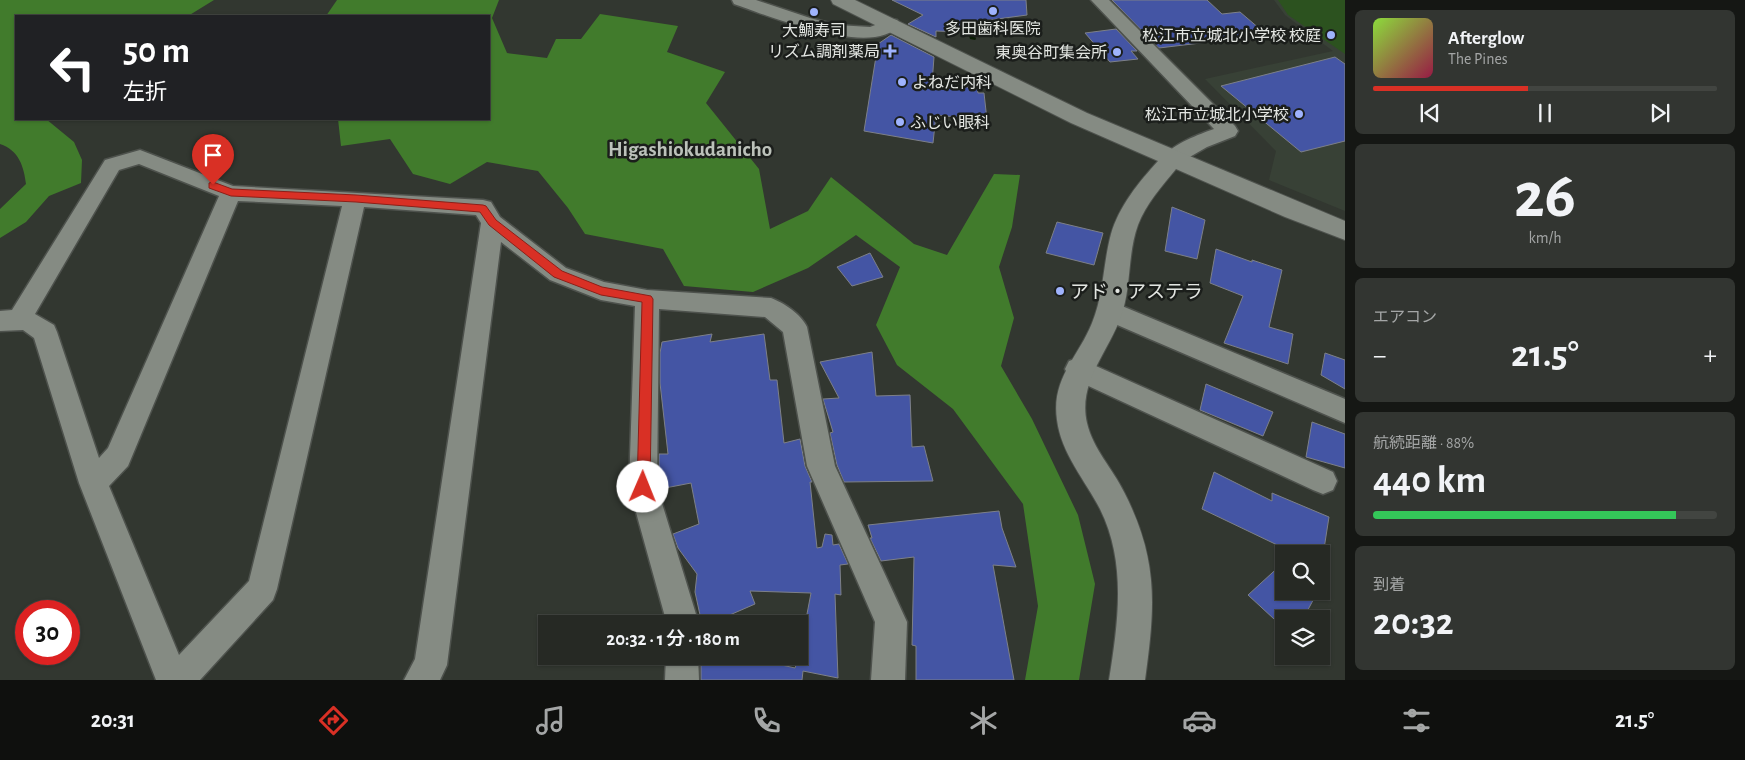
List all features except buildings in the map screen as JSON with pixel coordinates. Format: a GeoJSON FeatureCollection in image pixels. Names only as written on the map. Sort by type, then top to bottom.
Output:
{"type":"FeatureCollection","features":[{"type":"Feature","properties":{"kind":"street"},"geometry":{"type":"LineString","coordinates":[[740,0],[790,17],[848,31],[872,32],[891,24]]}},
{"type":"Feature","properties":{"kind":"street"},"geometry":{"type":"LineString","coordinates":[[840,0],[1079,118],[1174,157],[1294,211],[1345,230]]}},
{"type":"Feature","properties":{"kind":"street"},"geometry":{"type":"LineString","coordinates":[[1099,0],[1228,131],[1200,142],[1174,157],[1141,196],[1126,226],[1110,311],[1099,336],[1078,369],[1070,395],[1072,421],[1080,446],[1116,509],[1129,552],[1136,592],[1127,680]]}},
{"type":"Feature","properties":{"kind":"street"},"geometry":{"type":"LineString","coordinates":[[173,680],[93,483],[45,332],[34,322],[9,320],[112,165],[140,157],[231,192],[356,198],[483,208],[492,222],[558,274],[601,291],[647,299],[771,308],[794,327],[821,466],[890,622],[888,680]]}},
{"type":"Feature","properties":{"kind":"street"},"geometry":{"type":"LineString","coordinates":[[93,483],[118,457],[231,192]]}},
{"type":"Feature","properties":{"kind":"street"},"geometry":{"type":"LineString","coordinates":[[178,680],[262,589],[356,198]]}},
{"type":"Feature","properties":{"kind":"street"},"geometry":{"type":"LineString","coordinates":[[421,680],[431,665],[492,222]]}},
{"type":"Feature","properties":{"kind":"street"},"geometry":{"type":"LineString","coordinates":[[647,299],[643,487],[679,615]]}},
{"type":"Feature","properties":{"kind":"street"},"geometry":{"type":"LineString","coordinates":[[1110,311],[1345,412]]}},
{"type":"Feature","properties":{"kind":"street"},"geometry":{"type":"LineString","coordinates":[[1078,369],[1323,481]]}},
{"type":"Feature","properties":{"kind":"street"},"geometry":{"type":"LineString","coordinates":[[682,665],[682,680]]}},
{"type":"Feature","properties":{"kind":"shaded area","name":"松江市立城北小学校"},"geometry":{"type":"Polygon","coordinates":[[[1274,0],[1345,0],[1345,211],[1269,180],[1276,151],[1205,79],[1333,51],[1285,15],[1274,0]]]}},
{"type":"Feature","properties":{"kind":"green space"},"geometry":{"type":"Polygon","coordinates":[[[0,0],[214,0],[190,15],[15,15],[15,120],[47,120],[74,142],[82,160],[81,183],[49,196],[26,222],[0,238],[0,209],[26,184],[22,165],[16,155],[12,150],[0,144],[0,0]]]}},
{"type":"Feature","properties":{"kind":"green space"},"geometry":{"type":"Polygon","coordinates":[[[337,0],[499,0],[492,18],[507,53],[547,58],[556,39],[581,39],[600,14],[678,26],[667,52],[725,72],[706,103],[759,169],[770,229],[808,211],[831,177],[914,244],[947,255],[994,174],[1020,175],[1012,227],[999,267],[1014,318],[1001,366],[1032,419],[1078,515],[1095,584],[1079,680],[1025,680],[1038,606],[1023,504],[953,409],[897,365],[876,325],[900,267],[856,235],[808,268],[753,292],[684,286],[663,249],[585,234],[568,208],[538,171],[487,162],[450,184],[413,174],[390,139],[341,146],[338,120],[490,120],[490,15],[327,15],[337,0]]]}},
{"type":"Feature","properties":{"kind":"green space","name":"松江市立城北小学校 校庭"},"geometry":{"type":"Polygon","coordinates":[[[1278,0],[1345,0],[1345,54],[1288,15],[1278,0]]]}},
{"type":"Feature","properties":{"kind":"waterway"},"geometry":{"type":"LineString","coordinates":[[960,0],[973,39]]}},
{"type":"Feature","properties":{"kind":"place","name":"多田歯科医院"},"geometry":{"type":"Point","coordinates":[993,11]}},
{"type":"Feature","properties":{"kind":"place","name":"大鯛寿司"},"geometry":{"type":"Point","coordinates":[814,12]}},
{"type":"Feature","properties":{"kind":"place","name":"松江市立城北小学校 校庭"},"geometry":{"type":"Point","coordinates":[1331,35]}},
{"type":"Feature","properties":{"kind":"place","name":"リズム調剤薬局"},"geometry":{"type":"Point","coordinates":[890,51]}},
{"type":"Feature","properties":{"kind":"place","name":"東奥谷町集会所"},"geometry":{"type":"Point","coordinates":[1117,52]}},
{"type":"Feature","properties":{"kind":"place","name":"よねだ内科"},"geometry":{"type":"Point","coordinates":[902,82]}},
{"type":"Feature","properties":{"kind":"place","name":"松江市立城北小学校"},"geometry":{"type":"Point","coordinates":[1299,114]}},
{"type":"Feature","properties":{"kind":"place","name":"ふじい眼科"},"geometry":{"type":"Point","coordinates":[900,122]}},
{"type":"Feature","properties":{"kind":"place","name":"アド・アステラ"},"geometry":{"type":"Point","coordinates":[1060,291]}},
{"type":"Feature","properties":{"kind":"district","name":"Higashiokudanicho"},"geometry":{"type":"Point","coordinates":[690,149]}},
{"type":"Feature","properties":{"kind":"route"},"geometry":{"type":"LineString","coordinates":[[213,185],[231,192],[356,198],[483,208],[492,222],[558,274],[601,291],[647,299],[643,487]]}}]}
